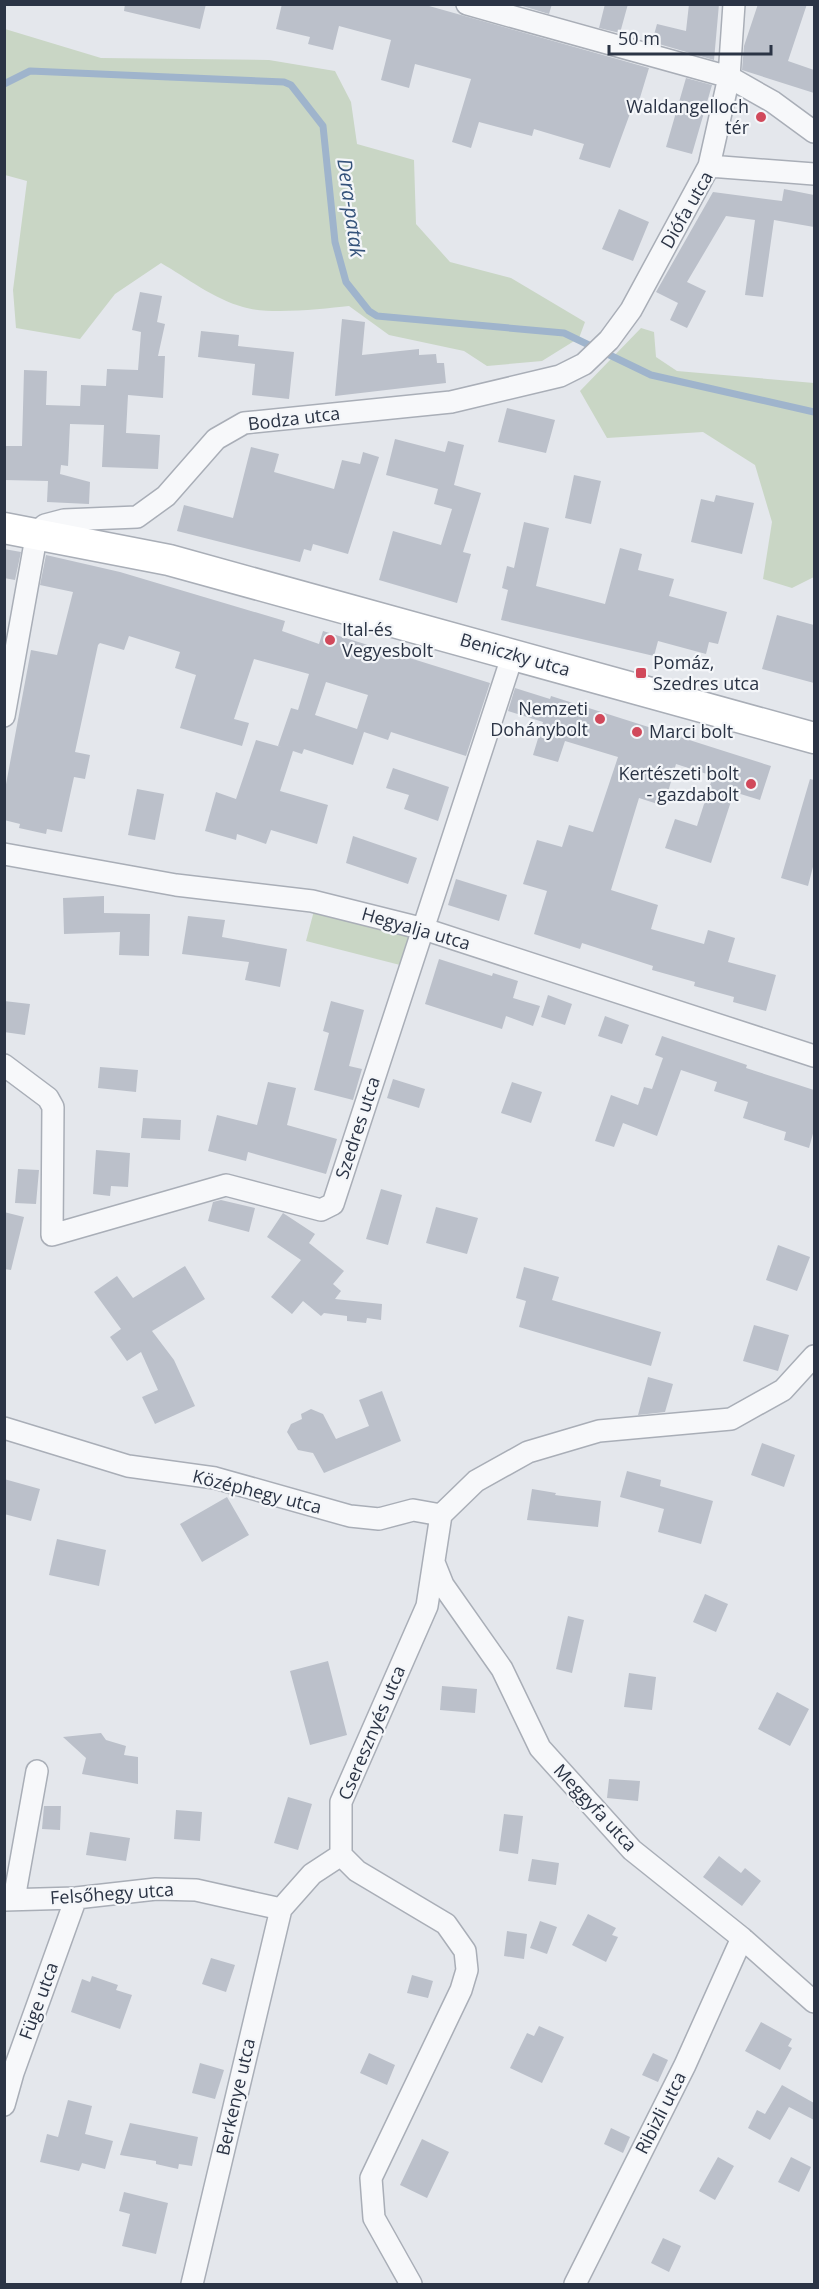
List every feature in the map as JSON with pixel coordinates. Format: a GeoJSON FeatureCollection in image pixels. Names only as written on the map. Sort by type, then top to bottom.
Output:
{"type":"FeatureCollection","features":[{"type":"Feature","properties":{"kind":"main road","name":"Beniczky utca"},"geometry":{"type":"LineString","coordinates":[[4,528],[37,532],[180,563],[814,738]]}},
{"type":"Feature","properties":{"kind":"street"},"geometry":{"type":"LineString","coordinates":[[467,4],[729,78],[773,102],[814,132]]}},
{"type":"Feature","properties":{"kind":"street"},"geometry":{"type":"LineString","coordinates":[[709,166],[729,78],[734,4]]}},
{"type":"Feature","properties":{"kind":"street","name":"Diófa utca"},"geometry":{"type":"LineString","coordinates":[[584,364],[609,340],[631,310],[709,166],[814,174]]}},
{"type":"Feature","properties":{"kind":"street","name":"Bodza utca"},"geometry":{"type":"LineString","coordinates":[[37,532],[45,525],[64,520],[137,517],[166,496],[216,439],[244,423],[451,402],[560,376],[584,364]]}},
{"type":"Feature","properties":{"kind":"street"},"geometry":{"type":"LineString","coordinates":[[4,716],[37,532]]}},
{"type":"Feature","properties":{"kind":"street","name":"Szedres utca"},"geometry":{"type":"LineString","coordinates":[[4,1065],[48,1098],[54,1107],[52,1234],[221,1186],[321,1210],[333,1204],[513,654]]}},
{"type":"Feature","properties":{"kind":"street","name":"Hegyalja utca"},"geometry":{"type":"LineString","coordinates":[[4,854],[176,885],[312,901],[424,929],[814,1056]]}},
{"type":"Feature","properties":{"kind":"street"},"geometry":{"type":"LineString","coordinates":[[441,1515],[476,1481],[528,1452],[599,1431],[731,1419],[783,1390],[814,1356]]}},
{"type":"Feature","properties":{"kind":"street","name":"Középhegy utca"},"geometry":{"type":"LineString","coordinates":[[4,1428],[128,1467],[215,1478],[350,1516],[379,1519],[413,1510],[441,1515]]}},
{"type":"Feature","properties":{"kind":"street","name":"Cseresznyés utca"},"geometry":{"type":"LineString","coordinates":[[341,1855],[341,1802],[427,1606],[441,1515]]}},
{"type":"Feature","properties":{"kind":"street","name":"Meggyfa utca"},"geometry":{"type":"LineString","coordinates":[[435,1565],[443,1585],[502,1669],[540,1748],[632,1850],[742,1938],[814,2002]]}},
{"type":"Feature","properties":{"kind":"street"},"geometry":{"type":"LineString","coordinates":[[9,1900],[37,1771]]}},
{"type":"Feature","properties":{"kind":"street"},"geometry":{"type":"LineString","coordinates":[[281,1909],[312,1874],[341,1855],[357,1871],[447,1924],[465,1951],[467,1970],[461,1990],[371,2178],[374,2218],[411,2284]]}},
{"type":"Feature","properties":{"kind":"street","name":"Felsőhegy utca"},"geometry":{"type":"LineString","coordinates":[[9,1900],[76,1898],[156,1889],[196,1890],[281,1909]]}},
{"type":"Feature","properties":{"kind":"street","name":"Füge utca"},"geometry":{"type":"LineString","coordinates":[[4,2105],[13,2073],[76,1898]]}},
{"type":"Feature","properties":{"kind":"street","name":"Berkenye utca"},"geometry":{"type":"LineString","coordinates":[[192,2284],[281,1909]]}},
{"type":"Feature","properties":{"kind":"street","name":"Ribizli utca"},"geometry":{"type":"LineString","coordinates":[[575,2284],[685,2065],[742,1938]]}},
{"type":"Feature","properties":{"kind":"green space"},"geometry":{"type":"Polygon","coordinates":[[[5,29],[101,58],[269,60],[335,71],[351,102],[357,144],[414,160],[416,224],[450,262],[511,278],[585,322],[579,338],[542,361],[487,366],[464,351],[389,335],[349,306],[281,311],[243,307],[211,294],[161,263],[115,294],[80,339],[16,328],[13,290],[27,181],[5,175],[5,29]]]}},
{"type":"Feature","properties":{"kind":"green space"},"geometry":{"type":"Polygon","coordinates":[[[641,328],[654,332],[656,357],[677,371],[814,383],[814,577],[792,588],[763,579],[772,522],[755,465],[703,432],[607,438],[580,391],[641,328]]]}},
{"type":"Feature","properties":{"kind":"green space"},"geometry":{"type":"Polygon","coordinates":[[[315,907],[415,932],[404,966],[306,941],[315,907]]]}},
{"type":"Feature","properties":{"kind":"building"},"geometry":{"type":"Polygon","coordinates":[[[125,4],[206,4],[200,29],[124,11],[125,4]]]}},
{"type":"Feature","properties":{"kind":"building"},"geometry":{"type":"Polygon","coordinates":[[[282,4],[422,4],[649,68],[639,101],[635,100],[610,168],[579,159],[584,144],[534,129],[532,136],[479,122],[471,148],[452,142],[471,79],[415,64],[409,88],[381,80],[391,40],[339,26],[333,50],[308,44],[310,37],[276,29],[282,4]]]}},
{"type":"Feature","properties":{"kind":"building"},"geometry":{"type":"Polygon","coordinates":[[[516,4],[552,4],[549,14],[516,4]]]}},
{"type":"Feature","properties":{"kind":"building"},"geometry":{"type":"Polygon","coordinates":[[[605,4],[628,4],[620,33],[599,28],[605,4]]]}},
{"type":"Feature","properties":{"kind":"building"},"geometry":{"type":"Polygon","coordinates":[[[689,4],[719,4],[714,60],[652,42],[657,24],[686,31],[689,4]]]}},
{"type":"Feature","properties":{"kind":"building"},"geometry":{"type":"Polygon","coordinates":[[[758,4],[807,4],[788,61],[814,70],[814,93],[742,70],[744,46],[758,4]]]}},
{"type":"Feature","properties":{"kind":"building"},"geometry":{"type":"Polygon","coordinates":[[[686,78],[712,85],[692,154],[666,147],[686,78]]]}},
{"type":"Feature","properties":{"kind":"building"},"geometry":{"type":"Polygon","coordinates":[[[784,189],[814,195],[814,227],[774,220],[763,297],[745,295],[755,220],[726,216],[687,282],[706,291],[687,328],[670,320],[678,303],[656,292],[713,192],[782,201],[784,189]]]}},
{"type":"Feature","properties":{"kind":"building"},"geometry":{"type":"Polygon","coordinates":[[[619,209],[649,222],[633,261],[602,249],[619,209]]]}},
{"type":"Feature","properties":{"kind":"building"},"geometry":{"type":"Polygon","coordinates":[[[140,292],[162,296],[157,322],[165,324],[158,356],[165,356],[163,398],[128,395],[126,433],[160,435],[158,469],[102,467],[104,425],[70,424],[68,466],[61,465],[60,474],[90,482],[89,504],[47,502],[48,481],[4,480],[4,446],[22,446],[24,370],[47,371],[46,405],[80,406],[81,385],[106,386],[107,369],[138,370],[141,332],[132,330],[140,292]]]}},
{"type":"Feature","properties":{"kind":"building"},"geometry":{"type":"Polygon","coordinates":[[[342,319],[365,322],[362,355],[419,349],[419,355],[436,354],[437,363],[444,363],[446,383],[335,396],[342,319]]]}},
{"type":"Feature","properties":{"kind":"building"},"geometry":{"type":"Polygon","coordinates":[[[201,331],[239,335],[238,346],[294,352],[289,399],[252,395],[255,364],[198,357],[201,331]]]}},
{"type":"Feature","properties":{"kind":"building"},"geometry":{"type":"Polygon","coordinates":[[[507,408],[555,420],[546,453],[498,442],[507,408]]]}},
{"type":"Feature","properties":{"kind":"building"},"geometry":{"type":"Polygon","coordinates":[[[395,439],[445,452],[448,441],[464,445],[454,485],[481,493],[463,552],[471,554],[457,603],[379,580],[393,531],[441,545],[452,509],[434,504],[438,489],[386,475],[395,439]]]}},
{"type":"Feature","properties":{"kind":"building"},"geometry":{"type":"Polygon","coordinates":[[[251,447],[279,454],[274,472],[334,489],[342,460],[360,464],[363,452],[379,457],[348,554],[313,544],[311,551],[304,549],[300,562],[177,531],[184,505],[233,518],[251,447]]]}},
{"type":"Feature","properties":{"kind":"building"},"geometry":{"type":"Polygon","coordinates":[[[574,475],[601,481],[591,524],[565,518],[574,475]]]}},
{"type":"Feature","properties":{"kind":"building"},"geometry":{"type":"Polygon","coordinates":[[[716,495],[754,503],[742,554],[691,542],[701,499],[714,502],[716,495]]]}},
{"type":"Feature","properties":{"kind":"building"},"geometry":{"type":"Polygon","coordinates":[[[524,522],[549,528],[536,586],[605,604],[620,548],[642,554],[638,570],[674,579],[669,596],[727,612],[718,644],[709,642],[706,654],[658,641],[654,656],[501,620],[508,590],[502,588],[507,566],[514,568],[524,522]]]}},
{"type":"Feature","properties":{"kind":"building"},"geometry":{"type":"Polygon","coordinates":[[[4,549],[21,552],[15,580],[4,578],[4,549]]]}},
{"type":"Feature","properties":{"kind":"building"},"geometry":{"type":"Polygon","coordinates":[[[46,555],[120,572],[285,621],[282,631],[319,644],[323,631],[490,683],[466,756],[391,732],[388,740],[364,732],[353,765],[304,749],[302,754],[293,751],[280,791],[328,805],[317,844],[271,830],[266,844],[237,834],[236,840],[205,831],[216,792],[236,799],[256,740],[281,747],[278,746],[291,708],[298,710],[309,674],[254,659],[234,719],[249,723],[242,746],[180,728],[196,675],[175,668],[180,652],[129,636],[124,650],[100,643],[75,752],[90,755],[85,779],[74,777],[62,832],[47,829],[46,834],[19,828],[20,824],[4,820],[4,795],[31,650],[57,655],[73,592],[40,585],[46,555]],[[326,682],[315,715],[357,729],[368,695],[326,682]]]}},
{"type":"Feature","properties":{"kind":"building"},"geometry":{"type":"Polygon","coordinates":[[[777,615],[814,625],[814,683],[762,669],[777,615]]]}},
{"type":"Feature","properties":{"kind":"building"},"geometry":{"type":"Polygon","coordinates":[[[515,688],[550,699],[551,696],[771,766],[760,800],[734,792],[711,863],[665,848],[675,819],[697,826],[713,776],[676,764],[664,806],[639,798],[611,890],[658,905],[651,929],[704,944],[708,930],[735,938],[728,962],[776,975],[766,1011],[733,1002],[734,997],[694,986],[695,982],[652,970],[653,966],[582,943],[580,949],[534,934],[547,891],[523,884],[537,840],[562,847],[569,825],[593,832],[618,757],[565,741],[558,762],[533,755],[543,722],[508,711],[515,688]]]}},
{"type":"Feature","properties":{"kind":"building"},"geometry":{"type":"Polygon","coordinates":[[[393,768],[449,787],[438,821],[404,809],[409,795],[386,788],[393,768]]]}},
{"type":"Feature","properties":{"kind":"building"},"geometry":{"type":"Polygon","coordinates":[[[810,779],[814,780],[814,863],[808,886],[781,878],[810,779]]]}},
{"type":"Feature","properties":{"kind":"building"},"geometry":{"type":"Polygon","coordinates":[[[137,789],[164,794],[155,840],[128,835],[137,789]]]}},
{"type":"Feature","properties":{"kind":"building"},"geometry":{"type":"Polygon","coordinates":[[[353,836],[417,858],[408,884],[346,863],[353,836]]]}},
{"type":"Feature","properties":{"kind":"building"},"geometry":{"type":"Polygon","coordinates":[[[456,879],[507,895],[499,921],[448,905],[456,879]]]}},
{"type":"Feature","properties":{"kind":"building"},"geometry":{"type":"Polygon","coordinates":[[[104,896],[104,913],[150,914],[149,956],[119,955],[120,932],[64,934],[63,898],[104,896]]]}},
{"type":"Feature","properties":{"kind":"building"},"geometry":{"type":"Polygon","coordinates":[[[188,916],[225,920],[222,937],[287,949],[280,987],[245,980],[249,962],[182,954],[188,916]]]}},
{"type":"Feature","properties":{"kind":"building"},"geometry":{"type":"Polygon","coordinates":[[[439,959],[492,976],[493,973],[518,981],[513,998],[540,1006],[533,1026],[506,1016],[502,1029],[425,1004],[439,959]]]}},
{"type":"Feature","properties":{"kind":"building"},"geometry":{"type":"Polygon","coordinates":[[[548,995],[572,1004],[565,1025],[541,1017],[548,995]]]}},
{"type":"Feature","properties":{"kind":"building"},"geometry":{"type":"Polygon","coordinates":[[[4,1001],[30,1004],[25,1035],[4,1032],[4,1001]]]}},
{"type":"Feature","properties":{"kind":"building"},"geometry":{"type":"Polygon","coordinates":[[[331,1001],[364,1010],[349,1066],[362,1069],[353,1100],[314,1090],[329,1033],[323,1031],[331,1001]]]}},
{"type":"Feature","properties":{"kind":"building"},"geometry":{"type":"Polygon","coordinates":[[[605,1016],[629,1025],[622,1044],[598,1036],[605,1016]]]}},
{"type":"Feature","properties":{"kind":"building"},"geometry":{"type":"Polygon","coordinates":[[[662,1036],[747,1065],[746,1068],[814,1090],[814,1130],[809,1148],[784,1140],[786,1132],[743,1118],[748,1102],[714,1091],[717,1082],[681,1070],[657,1136],[623,1123],[614,1147],[595,1141],[611,1095],[638,1105],[644,1087],[652,1089],[663,1058],[655,1055],[662,1036]]]}},
{"type":"Feature","properties":{"kind":"building"},"geometry":{"type":"Polygon","coordinates":[[[100,1067],[138,1070],[136,1092],[98,1088],[100,1067]]]}},
{"type":"Feature","properties":{"kind":"building"},"geometry":{"type":"Polygon","coordinates":[[[393,1079],[425,1089],[419,1108],[387,1098],[393,1079]]]}},
{"type":"Feature","properties":{"kind":"building"},"geometry":{"type":"Polygon","coordinates":[[[268,1082],[296,1088],[287,1125],[337,1139],[326,1174],[248,1152],[246,1161],[208,1151],[217,1115],[257,1125],[268,1082]]]}},
{"type":"Feature","properties":{"kind":"building"},"geometry":{"type":"Polygon","coordinates":[[[512,1082],[542,1092],[531,1123],[501,1113],[512,1082]]]}},
{"type":"Feature","properties":{"kind":"building"},"geometry":{"type":"Polygon","coordinates":[[[143,1118],[181,1120],[180,1140],[141,1138],[143,1118]]]}},
{"type":"Feature","properties":{"kind":"building"},"geometry":{"type":"Polygon","coordinates":[[[96,1150],[130,1153],[128,1187],[111,1186],[110,1196],[93,1194],[96,1150]]]}},
{"type":"Feature","properties":{"kind":"building"},"geometry":{"type":"Polygon","coordinates":[[[18,1169],[39,1170],[36,1204],[15,1203],[18,1169]]]}},
{"type":"Feature","properties":{"kind":"building"},"geometry":{"type":"Polygon","coordinates":[[[381,1189],[402,1195],[388,1245],[366,1239],[381,1189]]]}},
{"type":"Feature","properties":{"kind":"building"},"geometry":{"type":"Polygon","coordinates":[[[221,1200],[255,1208],[249,1232],[208,1221],[213,1202],[221,1200]]]}},
{"type":"Feature","properties":{"kind":"building"},"geometry":{"type":"Polygon","coordinates":[[[436,1207],[478,1218],[467,1254],[426,1243],[436,1207]]]}},
{"type":"Feature","properties":{"kind":"building"},"geometry":{"type":"Polygon","coordinates":[[[4,1212],[24,1217],[11,1270],[4,1269],[4,1212]]]}},
{"type":"Feature","properties":{"kind":"building"},"geometry":{"type":"Polygon","coordinates":[[[283,1213],[315,1234],[309,1243],[344,1271],[333,1284],[341,1291],[335,1299],[382,1304],[381,1320],[367,1318],[366,1323],[347,1321],[347,1316],[324,1313],[321,1316],[303,1301],[292,1314],[271,1297],[301,1260],[267,1237],[283,1213]]]}},
{"type":"Feature","properties":{"kind":"building"},"geometry":{"type":"Polygon","coordinates":[[[778,1245],[810,1257],[797,1291],[766,1280],[778,1245]]]}},
{"type":"Feature","properties":{"kind":"building"},"geometry":{"type":"Polygon","coordinates":[[[185,1266],[205,1299],[152,1331],[174,1360],[195,1406],[155,1424],[142,1397],[158,1390],[141,1352],[127,1361],[110,1337],[121,1329],[94,1292],[117,1276],[133,1298],[185,1266]]]}},
{"type":"Feature","properties":{"kind":"building"},"geometry":{"type":"Polygon","coordinates":[[[524,1267],[559,1277],[552,1300],[661,1332],[651,1366],[519,1327],[526,1301],[516,1298],[524,1267]]]}},
{"type":"Feature","properties":{"kind":"building"},"geometry":{"type":"Polygon","coordinates":[[[754,1325],[789,1335],[778,1371],[743,1361],[754,1325]]]}},
{"type":"Feature","properties":{"kind":"building"},"geometry":{"type":"Polygon","coordinates":[[[648,1377],[673,1384],[665,1412],[638,1415],[648,1377]]]}},
{"type":"Feature","properties":{"kind":"building"},"geometry":{"type":"Polygon","coordinates":[[[382,1391],[401,1441],[324,1473],[313,1453],[298,1450],[287,1432],[291,1424],[302,1419],[301,1414],[311,1409],[323,1414],[336,1439],[369,1426],[359,1400],[382,1391]]]}},
{"type":"Feature","properties":{"kind":"building"},"geometry":{"type":"Polygon","coordinates":[[[762,1443],[795,1455],[784,1487],[751,1475],[762,1443]]]}},
{"type":"Feature","properties":{"kind":"building"},"geometry":{"type":"Polygon","coordinates":[[[627,1471],[661,1480],[660,1486],[713,1501],[701,1544],[658,1532],[664,1509],[620,1497],[627,1471]]]}},
{"type":"Feature","properties":{"kind":"building"},"geometry":{"type":"Polygon","coordinates":[[[4,1479],[40,1489],[31,1521],[4,1514],[4,1479]]]}},
{"type":"Feature","properties":{"kind":"building"},"geometry":{"type":"Polygon","coordinates":[[[532,1489],[556,1493],[555,1495],[601,1501],[598,1527],[527,1520],[532,1489]]]}},
{"type":"Feature","properties":{"kind":"building"},"geometry":{"type":"Polygon","coordinates":[[[227,1497],[249,1535],[202,1562],[180,1524],[227,1497]]]}},
{"type":"Feature","properties":{"kind":"building"},"geometry":{"type":"Polygon","coordinates":[[[57,1539],[106,1550],[99,1586],[49,1575],[57,1539]]]}},
{"type":"Feature","properties":{"kind":"building"},"geometry":{"type":"Polygon","coordinates":[[[705,1594],[728,1604],[716,1632],[693,1622],[705,1594]]]}},
{"type":"Feature","properties":{"kind":"building"},"geometry":{"type":"Polygon","coordinates":[[[568,1616],[584,1620],[572,1673],[556,1669],[568,1616]]]}},
{"type":"Feature","properties":{"kind":"building"},"geometry":{"type":"Polygon","coordinates":[[[328,1661],[347,1735],[310,1745],[290,1671],[328,1661]]]}},
{"type":"Feature","properties":{"kind":"building"},"geometry":{"type":"Polygon","coordinates":[[[629,1673],[656,1677],[652,1710],[624,1707],[629,1673]]]}},
{"type":"Feature","properties":{"kind":"building"},"geometry":{"type":"Polygon","coordinates":[[[442,1686],[477,1689],[475,1713],[440,1710],[442,1686]]]}},
{"type":"Feature","properties":{"kind":"building"},"geometry":{"type":"Polygon","coordinates":[[[777,1692],[809,1709],[790,1746],[758,1729],[777,1692]]]}},
{"type":"Feature","properties":{"kind":"building"},"geometry":{"type":"Polygon","coordinates":[[[101,1733],[106,1740],[126,1746],[124,1755],[138,1757],[138,1784],[82,1774],[86,1758],[63,1737],[101,1733]]]}},
{"type":"Feature","properties":{"kind":"building"},"geometry":{"type":"Polygon","coordinates":[[[609,1779],[640,1781],[638,1801],[607,1798],[609,1779]]]}},
{"type":"Feature","properties":{"kind":"building"},"geometry":{"type":"Polygon","coordinates":[[[288,1797],[312,1804],[298,1850],[274,1843],[288,1797]]]}},
{"type":"Feature","properties":{"kind":"building"},"geometry":{"type":"Polygon","coordinates":[[[44,1806],[61,1806],[60,1830],[42,1829],[44,1806]]]}},
{"type":"Feature","properties":{"kind":"building"},"geometry":{"type":"Polygon","coordinates":[[[176,1810],[202,1812],[200,1841],[174,1839],[176,1810]]]}},
{"type":"Feature","properties":{"kind":"building"},"geometry":{"type":"Polygon","coordinates":[[[504,1814],[523,1816],[518,1854],[499,1851],[504,1814]]]}},
{"type":"Feature","properties":{"kind":"building"},"geometry":{"type":"Polygon","coordinates":[[[90,1832],[130,1838],[126,1861],[86,1855],[90,1832]]]}},
{"type":"Feature","properties":{"kind":"building"},"geometry":{"type":"Polygon","coordinates":[[[719,1856],[741,1873],[745,1868],[761,1881],[742,1906],[703,1877],[719,1856]]]}},
{"type":"Feature","properties":{"kind":"building"},"geometry":{"type":"Polygon","coordinates":[[[532,1859],[559,1863],[556,1885],[528,1881],[532,1859]]]}},
{"type":"Feature","properties":{"kind":"building"},"geometry":{"type":"Polygon","coordinates":[[[588,1914],[616,1928],[612,1935],[618,1937],[606,1962],[572,1945],[588,1914]]]}},
{"type":"Feature","properties":{"kind":"building"},"geometry":{"type":"Polygon","coordinates":[[[540,1921],[557,1927],[547,1954],[530,1948],[540,1921]]]}},
{"type":"Feature","properties":{"kind":"building"},"geometry":{"type":"Polygon","coordinates":[[[507,1931],[527,1934],[524,1959],[504,1956],[507,1931]]]}},
{"type":"Feature","properties":{"kind":"building"},"geometry":{"type":"Polygon","coordinates":[[[211,1958],[235,1965],[226,1992],[202,1984],[211,1958]]]}},
{"type":"Feature","properties":{"kind":"building"},"geometry":{"type":"Polygon","coordinates":[[[412,1975],[433,1981],[428,1998],[407,1993],[412,1975]]]}},
{"type":"Feature","properties":{"kind":"building"},"geometry":{"type":"Polygon","coordinates":[[[92,1976],[118,1985],[116,1990],[132,1995],[120,2029],[71,2012],[82,1979],[90,1982],[92,1976]]]}},
{"type":"Feature","properties":{"kind":"building"},"geometry":{"type":"Polygon","coordinates":[[[761,2022],[792,2039],[788,2046],[792,2048],[780,2070],[745,2051],[761,2022]]]}},
{"type":"Feature","properties":{"kind":"building"},"geometry":{"type":"Polygon","coordinates":[[[539,2026],[564,2037],[542,2083],[510,2068],[527,2033],[534,2036],[539,2026]]]}},
{"type":"Feature","properties":{"kind":"building"},"geometry":{"type":"Polygon","coordinates":[[[369,2053],[395,2065],[387,2085],[360,2073],[369,2053]]]}},
{"type":"Feature","properties":{"kind":"building"},"geometry":{"type":"Polygon","coordinates":[[[653,2053],[668,2060],[658,2082],[642,2075],[653,2053]]]}},
{"type":"Feature","properties":{"kind":"building"},"geometry":{"type":"Polygon","coordinates":[[[200,2063],[224,2070],[215,2099],[192,2093],[200,2063]]]}},
{"type":"Feature","properties":{"kind":"building"},"geometry":{"type":"Polygon","coordinates":[[[782,2085],[814,2103],[814,2120],[789,2107],[770,2140],[748,2128],[757,2110],[765,2114],[782,2085]]]}},
{"type":"Feature","properties":{"kind":"building"},"geometry":{"type":"Polygon","coordinates":[[[68,2100],[92,2106],[85,2134],[113,2141],[105,2169],[82,2163],[79,2171],[40,2162],[47,2134],[58,2137],[68,2100]]]}},
{"type":"Feature","properties":{"kind":"building"},"geometry":{"type":"Polygon","coordinates":[[[130,2123],[198,2137],[192,2166],[179,2164],[178,2169],[156,2164],[156,2161],[120,2155],[130,2123]]]}},
{"type":"Feature","properties":{"kind":"building"},"geometry":{"type":"Polygon","coordinates":[[[611,2128],[630,2137],[623,2153],[604,2144],[611,2128]]]}},
{"type":"Feature","properties":{"kind":"building"},"geometry":{"type":"Polygon","coordinates":[[[422,2139],[449,2152],[427,2198],[400,2185],[422,2139]]]}},
{"type":"Feature","properties":{"kind":"building"},"geometry":{"type":"Polygon","coordinates":[[[718,2157],[734,2166],[715,2200],[699,2191],[718,2157]]]}},
{"type":"Feature","properties":{"kind":"building"},"geometry":{"type":"Polygon","coordinates":[[[791,2157],[811,2167],[799,2192],[778,2182],[791,2157]]]}},
{"type":"Feature","properties":{"kind":"building"},"geometry":{"type":"Polygon","coordinates":[[[124,2192],[168,2203],[156,2254],[122,2246],[130,2214],[119,2211],[124,2192]]]}},
{"type":"Feature","properties":{"kind":"building"},"geometry":{"type":"Polygon","coordinates":[[[663,2238],[681,2246],[669,2272],[651,2263],[663,2238]]]}},
{"type":"Feature","properties":{"kind":"waterway","name":"Dera-patak"},"geometry":{"type":"LineString","coordinates":[[4,84],[30,71],[284,82],[291,85],[323,126],[335,242],[346,282],[369,311],[377,316],[564,333],[651,375],[814,412]]}},
{"type":"Feature","properties":{"kind":"place","name":"Waldangelloch tér"},"geometry":{"type":"Point","coordinates":[761,117]}},
{"type":"Feature","properties":{"kind":"place","name":"Ital-és Vegyesbolt"},"geometry":{"type":"Point","coordinates":[330,640]}},
{"type":"Feature","properties":{"kind":"place","name":"Pomáz, Szedres utca"},"geometry":{"type":"Point","coordinates":[641,673]}},
{"type":"Feature","properties":{"kind":"place","name":"Nemzeti Dohánybolt"},"geometry":{"type":"Point","coordinates":[600,719]}},
{"type":"Feature","properties":{"kind":"place","name":"Marci bolt"},"geometry":{"type":"Point","coordinates":[637,732]}},
{"type":"Feature","properties":{"kind":"place","name":"Kertészeti bolt - gazdabolt"},"geometry":{"type":"Point","coordinates":[751,784]}}]}
